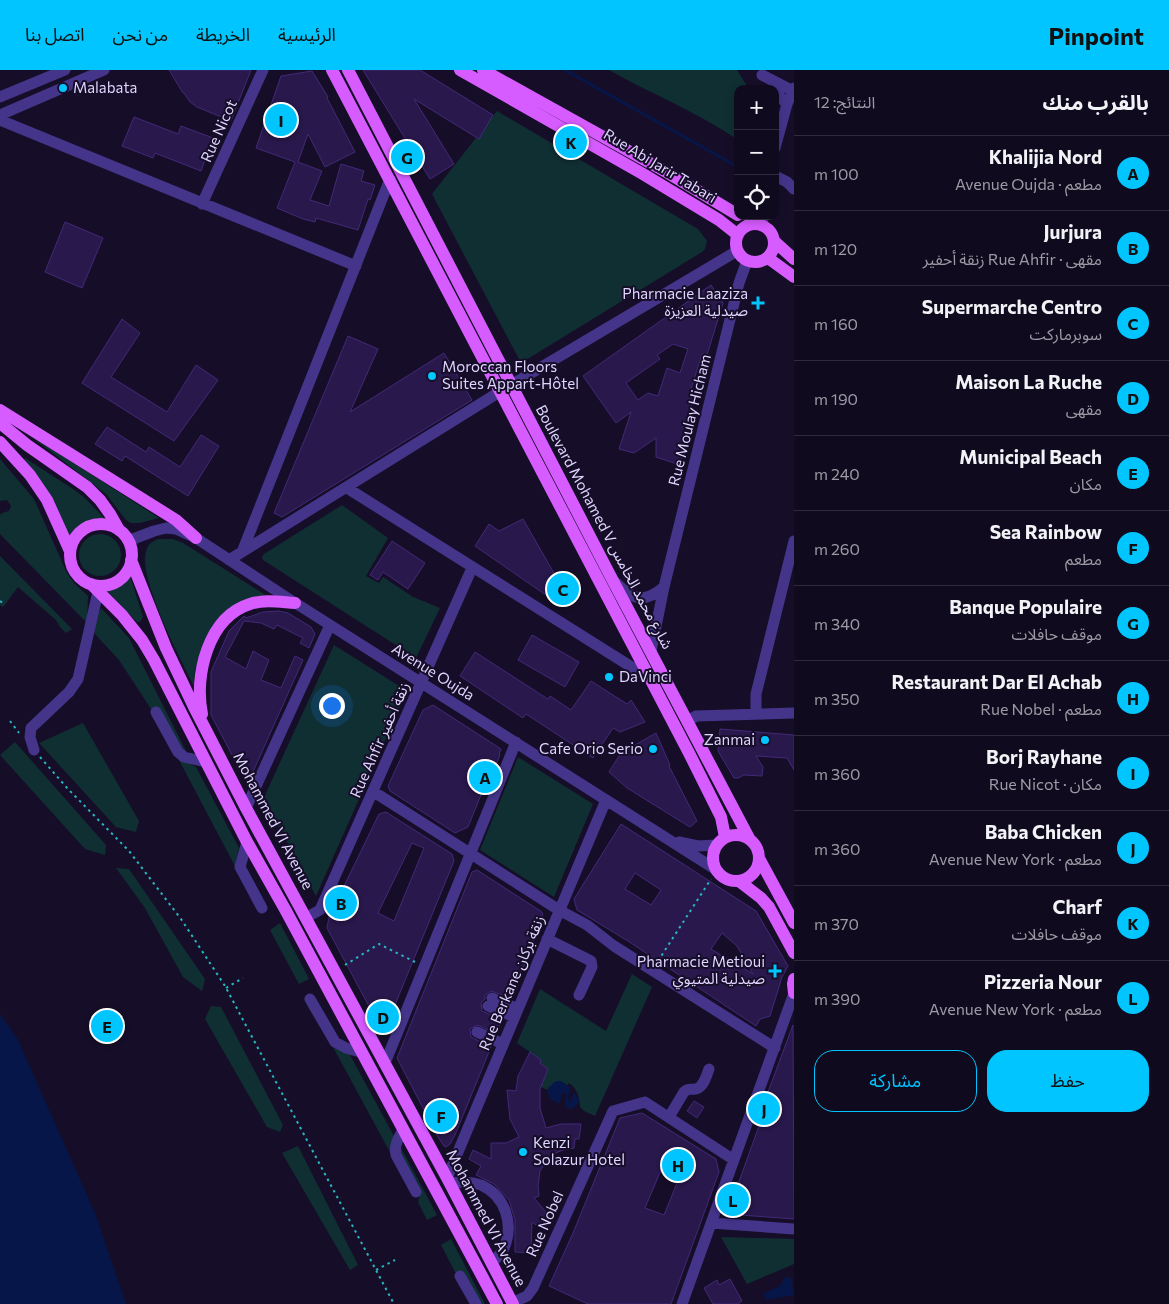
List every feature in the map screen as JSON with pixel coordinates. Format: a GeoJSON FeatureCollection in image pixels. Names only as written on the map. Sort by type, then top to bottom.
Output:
{"type":"FeatureCollection","features":[{"type":"Feature","properties":{"kind":"main road","name":"Boulevard Mohamed V شارع محمد الخامس"},"geometry":{"type":"LineString","coordinates":[[332,70],[390,179],[612,579],[749,838]]}},
{"type":"Feature","properties":{"kind":"main road","name":"Boulevard Mohamed V شارع محمد الخامس"},"geometry":{"type":"LineString","coordinates":[[348,70],[649,678],[721,817],[721,841]]}},
{"type":"Feature","properties":{"kind":"main road","name":"Rue Abi Jarir Tabari"},"geometry":{"type":"LineString","coordinates":[[460,70],[643,174],[720,220],[738,235]]}},
{"type":"Feature","properties":{"kind":"main road","name":"Rue Abi Jarir Tabari"},"geometry":{"type":"LineString","coordinates":[[483,70],[668,173],[734,213]]}},
{"type":"Feature","properties":{"kind":"main road"},"geometry":{"type":"LineString","coordinates":[[759,222],[770,231],[774,247],[768,258],[757,263],[742,258],[737,251],[736,240],[746,226],[759,222]]}},
{"type":"Feature","properties":{"kind":"main road"},"geometry":{"type":"LineString","coordinates":[[774,241],[794,259]]}},
{"type":"Feature","properties":{"kind":"main road"},"geometry":{"type":"LineString","coordinates":[[768,258],[794,277]]}},
{"type":"Feature","properties":{"kind":"main road"},"geometry":{"type":"LineString","coordinates":[[0,410],[176,520],[196,538]]}},
{"type":"Feature","properties":{"kind":"main road"},"geometry":{"type":"LineString","coordinates":[[0,423],[27,445],[87,487],[100,500],[128,541],[131,547],[131,560],[128,569],[122,577],[114,582],[95,588],[76,573],[70,559],[73,541],[79,532],[88,526],[104,524],[119,530]]}},
{"type":"Feature","properties":{"kind":"main road"},"geometry":{"type":"LineString","coordinates":[[0,442],[30,476],[47,500],[70,551]]}},
{"type":"Feature","properties":{"kind":"main road","name":"Mohammed VI Avenue"},"geometry":{"type":"LineString","coordinates":[[131,560],[166,648],[246,808],[449,1180],[512,1303]]}},
{"type":"Feature","properties":{"kind":"main road","name":"Mohammed VI Avenue"},"geometry":{"type":"LineString","coordinates":[[95,588],[122,615],[142,640],[247,842],[286,911],[496,1304]]}},
{"type":"Feature","properties":{"kind":"main road"},"geometry":{"type":"LineString","coordinates":[[204,726],[200,706],[200,674],[203,662],[222,622],[236,610],[255,602],[296,603]]}},
{"type":"Feature","properties":{"kind":"main road"},"geometry":{"type":"LineString","coordinates":[[794,923],[760,860],[757,848],[749,838],[733,834],[721,841],[712,857],[713,874],[739,882],[761,898],[769,907],[794,953]]}},
{"type":"Feature","properties":{"kind":"main road"},"geometry":{"type":"LineString","coordinates":[[739,882],[750,877],[755,872],[760,860]]}},
{"type":"Feature","properties":{"kind":"main road"},"geometry":{"type":"LineString","coordinates":[[794,979],[794,993]]}},
{"type":"Feature","properties":{"kind":"street"},"geometry":{"type":"LineString","coordinates":[[0,98],[65,70]]}},
{"type":"Feature","properties":{"kind":"street"},"geometry":{"type":"LineString","coordinates":[[0,115],[104,70]]}},
{"type":"Feature","properties":{"kind":"street","name":"Rue Nicot"},"geometry":{"type":"LineString","coordinates":[[202,204],[263,70]]}},
{"type":"Feature","properties":{"kind":"street"},"geometry":{"type":"LineString","coordinates":[[760,72],[769,85]]}},
{"type":"Feature","properties":{"kind":"street"},"geometry":{"type":"LineString","coordinates":[[760,72],[793,89],[779,133]]}},
{"type":"Feature","properties":{"kind":"street"},"geometry":{"type":"LineString","coordinates":[[779,96],[787,104]]}},
{"type":"Feature","properties":{"kind":"street"},"geometry":{"type":"LineString","coordinates":[[0,120],[356,266]]}},
{"type":"Feature","properties":{"kind":"street"},"geometry":{"type":"LineString","coordinates":[[779,178],[787,182],[794,189]]}},
{"type":"Feature","properties":{"kind":"street"},"geometry":{"type":"LineString","coordinates":[[242,552],[390,179]]}},
{"type":"Feature","properties":{"kind":"street"},"geometry":{"type":"LineString","coordinates":[[229,560],[506,388],[737,251]]}},
{"type":"Feature","properties":{"kind":"street","name":"Rue Moulay Hicham"},"geometry":{"type":"LineString","coordinates":[[651,652],[664,587],[739,283],[747,261]]}},
{"type":"Feature","properties":{"kind":"street"},"geometry":{"type":"LineString","coordinates":[[346,488],[649,678]]}},
{"type":"Feature","properties":{"kind":"street","name":"Avenue Oujda"},"geometry":{"type":"LineString","coordinates":[[128,541],[154,530],[166,528],[176,529],[196,538],[670,840],[713,874]]}},
{"type":"Feature","properties":{"kind":"street"},"geometry":{"type":"LineString","coordinates":[[756,714],[756,694],[794,541]]}},
{"type":"Feature","properties":{"kind":"street","name":"Rue Ahfir زنقة أحفير"},"geometry":{"type":"LineString","coordinates":[[307,917],[320,910],[472,568]]}},
{"type":"Feature","properties":{"kind":"street"},"geometry":{"type":"LineString","coordinates":[[612,579],[631,596],[640,598],[654,595],[664,587]]}},
{"type":"Feature","properties":{"kind":"street"},"geometry":{"type":"LineString","coordinates":[[34,750],[30,737],[31,728],[78,680],[95,588]]}},
{"type":"Feature","properties":{"kind":"street"},"geometry":{"type":"LineString","coordinates":[[246,808],[330,625]]}},
{"type":"Feature","properties":{"kind":"street"},"geometry":{"type":"LineString","coordinates":[[156,712],[178,752],[184,756],[206,762]]}},
{"type":"Feature","properties":{"kind":"street"},"geometry":{"type":"LineString","coordinates":[[688,721],[696,716],[794,713]]}},
{"type":"Feature","properties":{"kind":"street"},"geometry":{"type":"LineString","coordinates":[[385,1063],[516,742]]}},
{"type":"Feature","properties":{"kind":"street"},"geometry":{"type":"LineString","coordinates":[[374,792],[559,910],[587,925],[614,946],[774,1048]]}},
{"type":"Feature","properties":{"kind":"street","name":"Rue Berkane زنقة بركان"},"geometry":{"type":"LineString","coordinates":[[449,1180],[503,1044],[606,800]]}},
{"type":"Feature","properties":{"kind":"street"},"geometry":{"type":"LineString","coordinates":[[670,840],[692,846],[721,841]]}},
{"type":"Feature","properties":{"kind":"street"},"geometry":{"type":"LineString","coordinates":[[247,842],[240,867],[262,908]]}},
{"type":"Feature","properties":{"kind":"street"},"geometry":{"type":"LineString","coordinates":[[547,939],[591,961],[592,966],[579,995]]}},
{"type":"Feature","properties":{"kind":"street"},"geometry":{"type":"LineString","coordinates":[[682,1304],[794,993]]}},
{"type":"Feature","properties":{"kind":"street"},"geometry":{"type":"LineString","coordinates":[[310,999],[335,1042],[360,1052]]}},
{"type":"Feature","properties":{"kind":"street"},"geometry":{"type":"LineString","coordinates":[[490,1002],[516,1013]]}},
{"type":"Feature","properties":{"kind":"street"},"geometry":{"type":"LineString","coordinates":[[780,1033],[794,1018]]}},
{"type":"Feature","properties":{"kind":"street"},"geometry":{"type":"LineString","coordinates":[[477,1032],[503,1044]]}},
{"type":"Feature","properties":{"kind":"street"},"geometry":{"type":"LineString","coordinates":[[669,1118],[684,1092],[687,1089],[696,1089],[701,1086],[709,1069]]}},
{"type":"Feature","properties":{"kind":"street","name":"Rue Nobel"},"geometry":{"type":"LineString","coordinates":[[512,1303],[527,1296],[533,1288],[613,1111],[645,1102],[734,1160]]}},
{"type":"Feature","properties":{"kind":"street"},"geometry":{"type":"LineString","coordinates":[[403,1130],[394,1149],[416,1192]]}},
{"type":"Feature","properties":{"kind":"street"},"geometry":{"type":"LineString","coordinates":[[449,1180],[482,1186],[494,1194],[504,1206],[508,1220],[508,1236],[503,1250],[491,1264]]}},
{"type":"Feature","properties":{"kind":"street"},"geometry":{"type":"LineString","coordinates":[[712,1223],[794,1229]]}},
{"type":"Feature","properties":{"kind":"street"},"geometry":{"type":"LineString","coordinates":[[460,1276],[476,1304]]}},
{"type":"Feature","properties":{"kind":"path"},"geometry":{"type":"LineString","coordinates":[[0,601],[5,605]]}},
{"type":"Feature","properties":{"kind":"path"},"geometry":{"type":"LineString","coordinates":[[10,721],[68,789],[129,851],[182,919],[226,988],[394,1304]]}},
{"type":"Feature","properties":{"kind":"path"},"geometry":{"type":"LineString","coordinates":[[655,965],[713,874]]}},
{"type":"Feature","properties":{"kind":"path"},"geometry":{"type":"LineString","coordinates":[[344,966],[379,944],[417,964]]}},
{"type":"Feature","properties":{"kind":"path"},"geometry":{"type":"LineString","coordinates":[[226,988],[243,978]]}},
{"type":"Feature","properties":{"kind":"path"},"geometry":{"type":"LineString","coordinates":[[376,1270],[395,1260]]}},
{"type":"Feature","properties":{"kind":"green space"},"geometry":{"type":"Polygon","coordinates":[[[609,70],[737,70],[746,85],[734,85],[734,137],[691,112],[609,70]]]}},
{"type":"Feature","properties":{"kind":"green space"},"geometry":{"type":"Polygon","coordinates":[[[497,111],[698,229],[707,241],[702,252],[521,363],[432,194],[497,111]]]}},
{"type":"Feature","properties":{"kind":"green space"},"geometry":{"type":"Polygon","coordinates":[[[28,434],[159,518],[140,523],[131,523],[126,520],[106,494],[28,434]]]}},
{"type":"Feature","properties":{"kind":"green space"},"geometry":{"type":"Polygon","coordinates":[[[25,458],[85,498],[104,518],[84,523],[69,536],[53,499],[24,461],[25,458]]]}},
{"type":"Feature","properties":{"kind":"green space"},"geometry":{"type":"Polygon","coordinates":[[[0,459],[34,499],[67,573],[74,583],[88,596],[87,623],[0,534],[0,515],[9,511],[11,506],[7,500],[0,501],[0,459]]]}},
{"type":"Feature","properties":{"kind":"green space"},"geometry":{"type":"Polygon","coordinates":[[[342,505],[388,538],[366,576],[379,583],[383,577],[413,597],[440,608],[416,658],[263,560],[264,554],[342,505]]]}},
{"type":"Feature","properties":{"kind":"green space"},"geometry":{"type":"Polygon","coordinates":[[[96,534],[104,534],[115,540],[121,555],[115,570],[104,576],[96,576],[85,570],[79,559],[79,551],[85,540],[96,534]]]}},
{"type":"Feature","properties":{"kind":"green space"},"geometry":{"type":"Polygon","coordinates":[[[159,539],[173,539],[183,543],[267,596],[251,598],[199,658],[195,670],[194,686],[162,619],[148,580],[145,564],[147,547],[159,539]]]}},
{"type":"Feature","properties":{"kind":"green space"},"geometry":{"type":"Polygon","coordinates":[[[0,556],[72,629],[66,633],[56,620],[18,587],[3,607],[0,605],[0,556]]]}},
{"type":"Feature","properties":{"kind":"green space"},"geometry":{"type":"Polygon","coordinates":[[[130,576],[143,617],[140,622],[137,622],[106,590],[120,585],[130,576]]]}},
{"type":"Feature","properties":{"kind":"green space"},"geometry":{"type":"Polygon","coordinates":[[[101,608],[129,638],[187,753],[181,750],[151,709],[119,660],[95,634],[95,624],[101,608]]]}},
{"type":"Feature","properties":{"kind":"green space"},"geometry":{"type":"Polygon","coordinates":[[[334,645],[407,691],[316,896],[264,800],[334,645]]]}},
{"type":"Feature","properties":{"kind":"green space"},"geometry":{"type":"Polygon","coordinates":[[[83,723],[139,821],[136,832],[116,827],[39,743],[83,723]]]}},
{"type":"Feature","properties":{"kind":"green space"},"geometry":{"type":"Polygon","coordinates":[[[15,742],[106,845],[105,855],[85,849],[0,755],[15,742]]]}},
{"type":"Feature","properties":{"kind":"green space"},"geometry":{"type":"Polygon","coordinates":[[[518,757],[593,804],[554,897],[480,850],[518,757]]]}},
{"type":"Feature","properties":{"kind":"green space"},"geometry":{"type":"Polygon","coordinates":[[[179,760],[188,762],[196,767],[239,848],[235,866],[179,760]]]}},
{"type":"Feature","properties":{"kind":"green space"},"geometry":{"type":"Polygon","coordinates":[[[116,868],[129,869],[205,979],[202,991],[183,977],[145,908],[116,868]]]}},
{"type":"Feature","properties":{"kind":"green space"},"geometry":{"type":"Polygon","coordinates":[[[280,923],[309,979],[299,984],[270,930],[280,923]]]}},
{"type":"Feature","properties":{"kind":"green space"},"geometry":{"type":"Polygon","coordinates":[[[632,974],[652,987],[595,1116],[580,1107],[578,1094],[569,1083],[567,1086],[565,1084],[549,1087],[548,1090],[541,1087],[541,1060],[517,1043],[540,989],[606,1031],[632,974]]]}},
{"type":"Feature","properties":{"kind":"green space"},"geometry":{"type":"Polygon","coordinates":[[[211,1006],[221,1007],[283,1125],[280,1132],[267,1127],[205,1019],[211,1006]]]}},
{"type":"Feature","properties":{"kind":"green space"},"geometry":{"type":"Polygon","coordinates":[[[333,1047],[350,1055],[395,1138],[391,1154],[333,1047]]]}},
{"type":"Feature","properties":{"kind":"green space"},"geometry":{"type":"Polygon","coordinates":[[[298,1146],[358,1265],[350,1270],[282,1153],[298,1146]]]}},
{"type":"Feature","properties":{"kind":"green space"},"geometry":{"type":"Polygon","coordinates":[[[401,1148],[437,1215],[427,1220],[418,1202],[420,1195],[399,1154],[401,1148]]]}},
{"type":"Feature","properties":{"kind":"green space"},"geometry":{"type":"Polygon","coordinates":[[[721,1237],[794,1239],[794,1264],[747,1284],[721,1237]]]}},
{"type":"Feature","properties":{"kind":"green space"},"geometry":{"type":"Polygon","coordinates":[[[451,1239],[485,1304],[480,1304],[465,1276],[455,1272],[441,1245],[451,1239]]]}},
{"type":"Feature","properties":{"kind":"shaded area"},"geometry":{"type":"Polygon","coordinates":[[[0,1014],[17,1038],[95,1213],[126,1304],[0,1304],[0,1014]]]}},
{"type":"Feature","properties":{"kind":"shaded area"},"geometry":{"type":"Polygon","coordinates":[[[557,1081],[561,1081],[570,1087],[568,1100],[571,1101],[574,1092],[579,1099],[578,1104],[572,1109],[566,1107],[566,1093],[562,1093],[560,1104],[551,1099],[547,1091],[557,1081]]]}},
{"type":"Feature","properties":{"kind":"shaded area"},"geometry":{"type":"Polygon","coordinates":[[[785,1277],[791,1278],[794,1295],[766,1300],[763,1294],[780,1286],[785,1277]]]}},
{"type":"Feature","properties":{"kind":"building"},"geometry":{"type":"Polygon","coordinates":[[[169,70],[251,70],[231,121],[197,107],[190,102],[169,70]]]}},
{"type":"Feature","properties":{"kind":"building"},"geometry":{"type":"Polygon","coordinates":[[[363,70],[420,70],[493,115],[479,139],[414,99],[454,164],[430,179],[363,70]]]}},
{"type":"Feature","properties":{"kind":"building"},"geometry":{"type":"Polygon","coordinates":[[[312,71],[328,97],[355,152],[325,167],[308,134],[298,162],[322,171],[310,200],[329,206],[341,164],[364,171],[361,181],[375,185],[370,200],[368,199],[358,230],[316,218],[315,222],[303,219],[277,208],[295,162],[256,148],[281,76],[312,71]]]}},
{"type":"Feature","properties":{"kind":"building"},"geometry":{"type":"Polygon","coordinates":[[[134,117],[178,134],[181,126],[213,138],[201,171],[155,153],[153,158],[122,146],[134,117]]]}},
{"type":"Feature","properties":{"kind":"building"},"geometry":{"type":"Polygon","coordinates":[[[65,222],[103,238],[82,288],[45,272],[65,222]]]}},
{"type":"Feature","properties":{"kind":"building"},"geometry":{"type":"Polygon","coordinates":[[[711,285],[723,303],[707,355],[702,354],[691,389],[696,390],[685,425],[694,418],[680,465],[656,457],[656,438],[634,453],[619,449],[631,412],[616,423],[583,376],[711,285]],[[673,344],[657,355],[660,359],[626,383],[638,400],[648,393],[658,396],[667,368],[680,373],[688,349],[673,344]]]}},
{"type":"Feature","properties":{"kind":"building"},"geometry":{"type":"Polygon","coordinates":[[[122,319],[140,333],[111,377],[167,412],[196,365],[218,380],[174,441],[82,383],[122,319]]]}},
{"type":"Feature","properties":{"kind":"building"},"geometry":{"type":"Polygon","coordinates":[[[348,336],[378,349],[350,412],[444,353],[472,400],[282,517],[274,513],[348,336]]]}},
{"type":"Feature","properties":{"kind":"building"},"geometry":{"type":"Polygon","coordinates":[[[107,427],[146,452],[149,447],[180,467],[201,435],[219,446],[188,496],[125,456],[122,461],[95,444],[107,427]]]}},
{"type":"Feature","properties":{"kind":"building"},"geometry":{"type":"Polygon","coordinates":[[[523,519],[563,589],[564,594],[558,601],[553,600],[475,546],[489,524],[499,531],[523,519]]]}},
{"type":"Feature","properties":{"kind":"building"},"geometry":{"type":"Polygon","coordinates":[[[392,541],[425,563],[408,589],[383,572],[378,580],[370,575],[392,541]]]}},
{"type":"Feature","properties":{"kind":"building"},"geometry":{"type":"Polygon","coordinates":[[[279,611],[288,613],[311,627],[315,634],[309,648],[300,643],[303,638],[277,625],[274,629],[261,623],[244,621],[225,657],[246,669],[253,651],[269,660],[261,680],[281,688],[295,656],[303,660],[252,774],[242,774],[211,715],[211,672],[229,631],[244,616],[246,618],[263,612],[279,611]]]}},
{"type":"Feature","properties":{"kind":"building"},"geometry":{"type":"Polygon","coordinates":[[[532,635],[579,662],[565,687],[518,660],[532,635]]]}},
{"type":"Feature","properties":{"kind":"building"},"geometry":{"type":"Polygon","coordinates":[[[475,652],[548,699],[550,696],[571,710],[591,681],[627,704],[631,700],[645,722],[620,732],[613,728],[593,758],[526,714],[523,718],[460,676],[475,652]]]}},
{"type":"Feature","properties":{"kind":"building"},"geometry":{"type":"Polygon","coordinates":[[[433,705],[501,749],[487,786],[485,785],[468,827],[455,833],[390,791],[388,786],[423,710],[433,705]]]}},
{"type":"Feature","properties":{"kind":"building"},"geometry":{"type":"Polygon","coordinates":[[[720,729],[794,735],[794,770],[787,758],[756,756],[763,767],[762,776],[744,775],[734,778],[718,751],[720,729]]]}},
{"type":"Feature","properties":{"kind":"building"},"geometry":{"type":"Polygon","coordinates":[[[656,733],[669,766],[697,821],[690,827],[627,788],[609,772],[621,753],[656,733]]]}},
{"type":"Feature","properties":{"kind":"building"},"geometry":{"type":"Polygon","coordinates":[[[386,812],[452,854],[454,861],[388,1022],[378,1023],[327,928],[329,917],[379,814],[386,812]],[[412,843],[378,913],[394,921],[424,848],[412,843]]]}},
{"type":"Feature","properties":{"kind":"building"},"geometry":{"type":"Polygon","coordinates":[[[621,824],[756,911],[788,966],[782,977],[770,1016],[760,1019],[756,1026],[628,941],[577,910],[574,899],[621,824]],[[635,873],[625,889],[651,905],[661,890],[635,873]],[[722,933],[711,949],[753,974],[737,946],[722,933]]]}},
{"type":"Feature","properties":{"kind":"building"},"geometry":{"type":"Polygon","coordinates":[[[477,870],[542,912],[543,918],[511,998],[491,991],[485,995],[485,999],[481,1003],[482,1011],[502,1020],[496,1033],[477,1025],[470,1029],[471,1037],[491,1047],[455,1135],[446,1147],[438,1137],[397,1058],[472,872],[477,870]]]}},
{"type":"Feature","properties":{"kind":"building"},"geometry":{"type":"Polygon","coordinates":[[[793,1025],[794,1219],[741,1215],[735,1213],[732,1208],[732,1201],[768,1101],[765,1100],[793,1025]]]}},
{"type":"Feature","properties":{"kind":"building","name":"Kenzi Solazur Hotel"},"geometry":{"type":"Polygon","coordinates":[[[530,1052],[541,1060],[540,1063],[548,1069],[540,1089],[540,1108],[546,1128],[561,1124],[581,1124],[579,1139],[575,1139],[574,1148],[553,1154],[540,1171],[539,1196],[534,1198],[546,1212],[544,1214],[547,1217],[539,1227],[532,1222],[531,1253],[515,1252],[515,1220],[509,1200],[494,1184],[476,1175],[481,1166],[469,1159],[473,1150],[491,1159],[491,1143],[506,1143],[519,1137],[510,1119],[507,1090],[516,1091],[518,1076],[530,1052]]]}},
{"type":"Feature","properties":{"kind":"building"},"geometry":{"type":"Polygon","coordinates":[[[694,1101],[704,1107],[697,1118],[687,1111],[694,1101]]]}},
{"type":"Feature","properties":{"kind":"building"},"geometry":{"type":"Polygon","coordinates":[[[642,1113],[716,1159],[719,1172],[671,1304],[588,1304],[549,1286],[620,1118],[642,1113]],[[661,1170],[645,1208],[664,1215],[679,1178],[661,1170]]]}},
{"type":"Feature","properties":{"kind":"building"},"geometry":{"type":"Polygon","coordinates":[[[730,1279],[742,1301],[738,1304],[713,1304],[704,1288],[717,1280],[719,1285],[730,1279]]]}},
{"type":"Feature","properties":{"kind":"waterway"},"geometry":{"type":"LineString","coordinates":[[565,70],[734,165]]}},
{"type":"Feature","properties":{"kind":"place","name":"Malabata"},"geometry":{"type":"Point","coordinates":[63,88]}},
{"type":"Feature","properties":{"kind":"place","name":"Borj Rayhane"},"geometry":{"type":"Point","coordinates":[281,120]}},
{"type":"Feature","properties":{"kind":"place","name":"Charf"},"geometry":{"type":"Point","coordinates":[571,142]}},
{"type":"Feature","properties":{"kind":"place","name":"Banque Populaire"},"geometry":{"type":"Point","coordinates":[407,157]}},
{"type":"Feature","properties":{"kind":"place","name":"Pharmacie Laaziza صيدلية العزيزة"},"geometry":{"type":"Point","coordinates":[758,303]}},
{"type":"Feature","properties":{"kind":"place","name":"Moroccan Floors Suites Appart-Hôtel"},"geometry":{"type":"Point","coordinates":[432,376]}},
{"type":"Feature","properties":{"kind":"place","name":"Supermarche Centro"},"geometry":{"type":"Point","coordinates":[563,589]}},
{"type":"Feature","properties":{"kind":"place","name":"DaVinci"},"geometry":{"type":"Point","coordinates":[609,677]}},
{"type":"Feature","properties":{"kind":"place","name":"Zanmai"},"geometry":{"type":"Point","coordinates":[765,740]}},
{"type":"Feature","properties":{"kind":"place","name":"Cafe Orio Serio"},"geometry":{"type":"Point","coordinates":[653,749]}},
{"type":"Feature","properties":{"kind":"place","name":"Khalijia Nord"},"geometry":{"type":"Point","coordinates":[485,777]}},
{"type":"Feature","properties":{"kind":"place","name":"Jurjura"},"geometry":{"type":"Point","coordinates":[341,903]}},
{"type":"Feature","properties":{"kind":"place","name":"Pharmacie Metioui صيدلية المتيوي"},"geometry":{"type":"Point","coordinates":[775,971]}},
{"type":"Feature","properties":{"kind":"place","name":"Maison La Ruche"},"geometry":{"type":"Point","coordinates":[383,1017]}},
{"type":"Feature","properties":{"kind":"place","name":"Municipal Beach"},"geometry":{"type":"Point","coordinates":[107,1026]}},
{"type":"Feature","properties":{"kind":"place","name":"Baba Chicken"},"geometry":{"type":"Point","coordinates":[764,1109]}},
{"type":"Feature","properties":{"kind":"place","name":"Sea Rainbow"},"geometry":{"type":"Point","coordinates":[441,1116]}},
{"type":"Feature","properties":{"kind":"place","name":"Kenzi Solazur Hotel"},"geometry":{"type":"Point","coordinates":[523,1152]}},
{"type":"Feature","properties":{"kind":"place","name":"Restaurant Dar El Achab"},"geometry":{"type":"Point","coordinates":[678,1165]}},
{"type":"Feature","properties":{"kind":"place","name":"Pizzeria Nour"},"geometry":{"type":"Point","coordinates":[733,1200]}}]}
